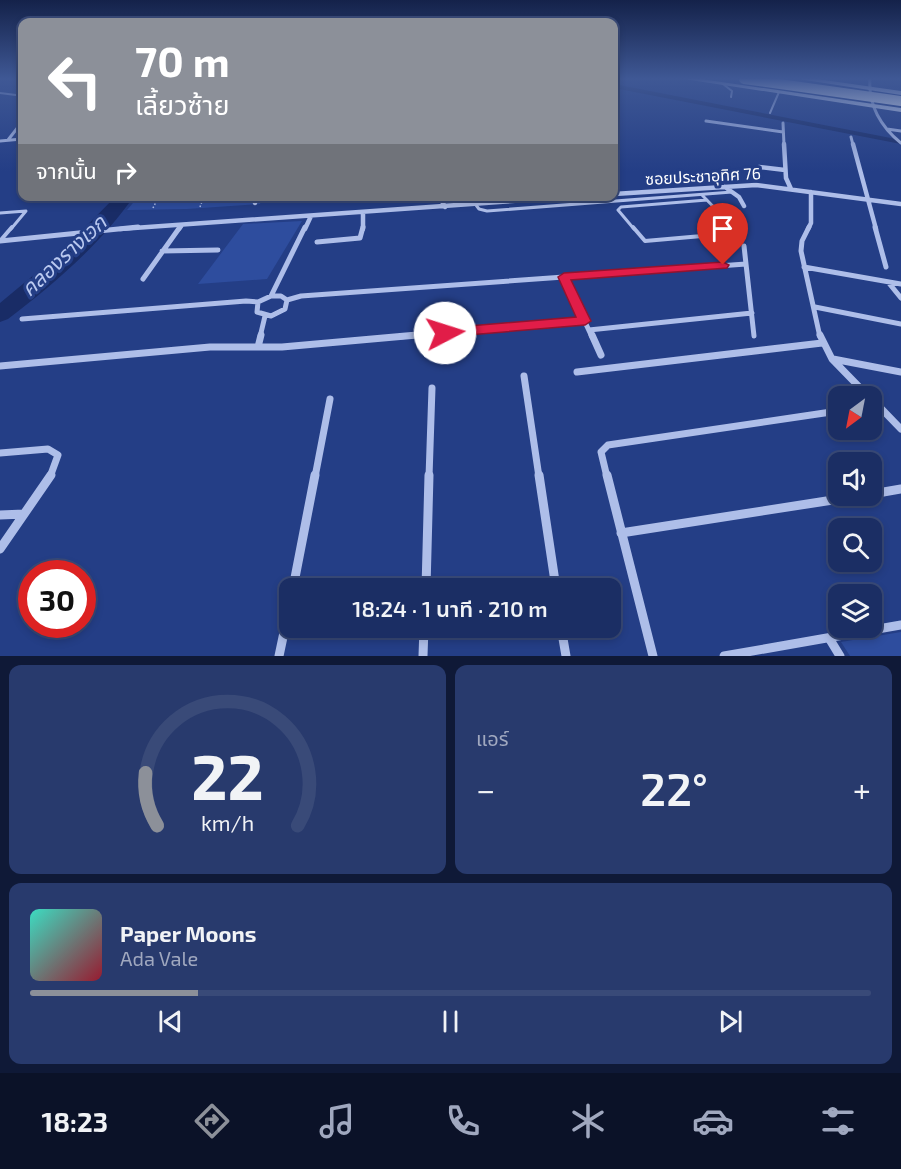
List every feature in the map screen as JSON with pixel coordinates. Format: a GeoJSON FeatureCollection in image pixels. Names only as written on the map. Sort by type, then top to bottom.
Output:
{"type":"FeatureCollection","features":[{"type":"Feature","properties":{"kind":"street"},"geometry":{"type":"LineString","coordinates":[[876,110],[878,120],[901,143]]}},
{"type":"Feature","properties":{"kind":"street"},"geometry":{"type":"LineString","coordinates":[[706,121],[783,132]]}},
{"type":"Feature","properties":{"kind":"street"},"geometry":{"type":"LineString","coordinates":[[783,123],[785,170],[790,189]]}},
{"type":"Feature","properties":{"kind":"street"},"geometry":{"type":"LineString","coordinates":[[887,129],[901,131]]}},
{"type":"Feature","properties":{"kind":"street"},"geometry":{"type":"LineString","coordinates":[[8,140],[18,130]]}},
{"type":"Feature","properties":{"kind":"street"},"geometry":{"type":"LineString","coordinates":[[851,137],[886,267]]}},
{"type":"Feature","properties":{"kind":"street"},"geometry":{"type":"LineString","coordinates":[[0,141],[18,139]]}},
{"type":"Feature","properties":{"kind":"street"},"geometry":{"type":"LineString","coordinates":[[759,167],[785,170]]}},
{"type":"Feature","properties":{"kind":"street","name":"ซอยประชาอุทิศ 76"},"geometry":{"type":"LineString","coordinates":[[618,194],[756,185],[901,204]]}},
{"type":"Feature","properties":{"kind":"street"},"geometry":{"type":"LineString","coordinates":[[725,187],[739,197],[744,206]]}},
{"type":"Feature","properties":{"kind":"street"},"geometry":{"type":"LineString","coordinates":[[811,192],[811,223],[802,241],[801,251],[822,343],[832,359],[858,386]]}},
{"type":"Feature","properties":{"kind":"street"},"geometry":{"type":"LineString","coordinates":[[442,201],[445,207]]}},
{"type":"Feature","properties":{"kind":"street"},"geometry":{"type":"LineString","coordinates":[[0,241],[128,228],[510,201]]}},
{"type":"Feature","properties":{"kind":"street"},"geometry":{"type":"LineString","coordinates":[[317,242],[360,237],[363,233],[363,212]]}},
{"type":"Feature","properties":{"kind":"street"},"geometry":{"type":"LineString","coordinates":[[271,296],[311,216]]}},
{"type":"Feature","properties":{"kind":"street"},"geometry":{"type":"LineString","coordinates":[[142,279],[182,225]]}},
{"type":"Feature","properties":{"kind":"street"},"geometry":{"type":"LineString","coordinates":[[744,246],[754,336]]}},
{"type":"Feature","properties":{"kind":"street"},"geometry":{"type":"LineString","coordinates":[[162,251],[218,250]]}},
{"type":"Feature","properties":{"kind":"street"},"geometry":{"type":"LineString","coordinates":[[22,319],[246,301],[258,302],[271,296],[281,296],[287,300],[301,296],[746,264]]}},
{"type":"Feature","properties":{"kind":"street"},"geometry":{"type":"LineString","coordinates":[[804,267],[901,284]]}},
{"type":"Feature","properties":{"kind":"street"},"geometry":{"type":"LineString","coordinates":[[564,277],[601,355]]}},
{"type":"Feature","properties":{"kind":"street"},"geometry":{"type":"LineString","coordinates":[[887,282],[901,298]]}},
{"type":"Feature","properties":{"kind":"street"},"geometry":{"type":"LineString","coordinates":[[258,302],[255,309],[265,316],[281,312],[287,306],[287,300]]}},
{"type":"Feature","properties":{"kind":"street"},"geometry":{"type":"LineString","coordinates":[[815,307],[901,324]]}},
{"type":"Feature","properties":{"kind":"street"},"geometry":{"type":"LineString","coordinates":[[589,330],[752,313]]}},
{"type":"Feature","properties":{"kind":"street"},"geometry":{"type":"LineString","coordinates":[[258,347],[265,316]]}},
{"type":"Feature","properties":{"kind":"street"},"geometry":{"type":"LineString","coordinates":[[0,366],[210,347],[258,347],[585,321]]}},
{"type":"Feature","properties":{"kind":"street"},"geometry":{"type":"LineString","coordinates":[[577,372],[822,343]]}},
{"type":"Feature","properties":{"kind":"street"},"geometry":{"type":"LineString","coordinates":[[832,359],[901,372]]}},
{"type":"Feature","properties":{"kind":"street"},"geometry":{"type":"LineString","coordinates":[[524,376],[554,578]]}},
{"type":"Feature","properties":{"kind":"street"},"geometry":{"type":"LineString","coordinates":[[426,578],[432,388]]}},
{"type":"Feature","properties":{"kind":"street"},"geometry":{"type":"LineString","coordinates":[[295,578],[330,399]]}},
{"type":"Feature","properties":{"kind":"street"},"geometry":{"type":"LineString","coordinates":[[653,656],[601,452],[608,445],[828,412]]}},
{"type":"Feature","properties":{"kind":"street"},"geometry":{"type":"LineString","coordinates":[[882,412],[901,429]]}},
{"type":"Feature","properties":{"kind":"street"},"geometry":{"type":"LineString","coordinates":[[0,453],[48,449],[58,455],[54,470],[0,549]]}},
{"type":"Feature","properties":{"kind":"street"},"geometry":{"type":"LineString","coordinates":[[882,492],[901,489]]}},
{"type":"Feature","properties":{"kind":"street"},"geometry":{"type":"LineString","coordinates":[[621,533],[828,501]]}},
{"type":"Feature","properties":{"kind":"street"},"geometry":{"type":"LineString","coordinates":[[0,515],[24,514]]}},
{"type":"Feature","properties":{"kind":"street"},"geometry":{"type":"LineString","coordinates":[[882,629],[901,626]]}},
{"type":"Feature","properties":{"kind":"street"},"geometry":{"type":"LineString","coordinates":[[279,656],[283,638]]}},
{"type":"Feature","properties":{"kind":"street"},"geometry":{"type":"LineString","coordinates":[[423,656],[424,638]]}},
{"type":"Feature","properties":{"kind":"street"},"geometry":{"type":"LineString","coordinates":[[563,638],[566,656]]}},
{"type":"Feature","properties":{"kind":"street"},"geometry":{"type":"LineString","coordinates":[[724,656],[829,638],[840,656]]}},
{"type":"Feature","properties":{"kind":"lane"},"geometry":{"type":"LineString","coordinates":[[476,205],[479,209],[487,211],[732,192]]}},
{"type":"Feature","properties":{"kind":"lane"},"geometry":{"type":"LineString","coordinates":[[702,195],[735,226],[736,233],[645,241],[618,210],[621,207],[707,200]]}},
{"type":"Feature","properties":{"kind":"lane"},"geometry":{"type":"LineString","coordinates":[[0,213],[26,211],[0,241]]}},
{"type":"Feature","properties":{"kind":"path"},"geometry":{"type":"LineString","coordinates":[[153,208],[156,201]]}},
{"type":"Feature","properties":{"kind":"path"},"geometry":{"type":"LineString","coordinates":[[200,207],[202,201]]}},
{"type":"Feature","properties":{"kind":"shaded area"},"geometry":{"type":"Polygon","coordinates":[[[135,201],[261,201],[260,204],[187,209],[127,210],[135,201]]]}},
{"type":"Feature","properties":{"kind":"shaded area"},"geometry":{"type":"Polygon","coordinates":[[[302,221],[267,279],[198,284],[243,224],[302,221]]]}},
{"type":"Feature","properties":{"kind":"shaded area"},"geometry":{"type":"Polygon","coordinates":[[[901,632],[901,656],[850,656],[841,642],[882,638],[882,635],[901,632]]]}},
{"type":"Feature","properties":{"kind":"waterway"},"geometry":{"type":"LineString","coordinates":[[735,110],[901,142]]}},
{"type":"Feature","properties":{"kind":"waterway","name":"คลองรางเวก"},"geometry":{"type":"LineString","coordinates":[[0,314],[66,259],[121,201]]}},
{"type":"Feature","properties":{"kind":"route"},"geometry":{"type":"LineString","coordinates":[[445,333],[585,321],[564,277],[723,265]]}}]}
